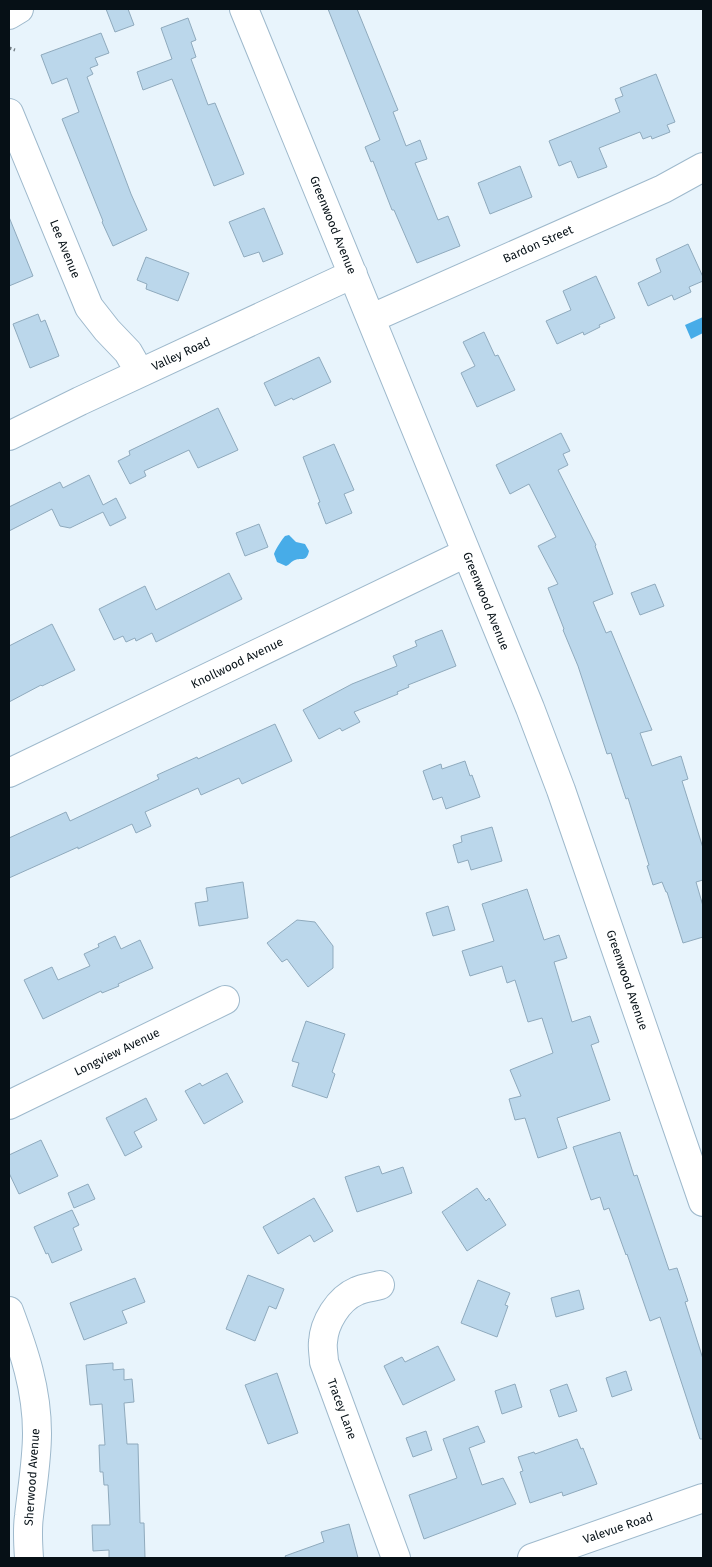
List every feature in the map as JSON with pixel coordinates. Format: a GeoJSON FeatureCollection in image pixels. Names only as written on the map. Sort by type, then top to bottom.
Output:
{"type":"FeatureCollection","features":[{"type":"Feature","properties":{"kind":"street"},"geometry":{"type":"LineString","coordinates":[[9,15],[19,9]]}},
{"type":"Feature","properties":{"kind":"street","name":"Greenwood Avenue"},"geometry":{"type":"LineString","coordinates":[[244,9],[530,708],[558,781],[703,1202]]}},
{"type":"Feature","properties":{"kind":"street","name":"Lee Avenue"},"geometry":{"type":"LineString","coordinates":[[9,113],[89,307],[128,352],[140,373]]}},
{"type":"Feature","properties":{"kind":"street","name":"Bardon Street"},"geometry":{"type":"LineString","coordinates":[[372,318],[663,189],[703,167]]}},
{"type":"Feature","properties":{"kind":"street","name":"Valley Road"},"geometry":{"type":"LineString","coordinates":[[9,436],[353,274]]}},
{"type":"Feature","properties":{"kind":"street","name":"Knollwood Avenue"},"geometry":{"type":"LineString","coordinates":[[9,773],[466,553]]}},
{"type":"Feature","properties":{"kind":"street","name":"Longview Avenue"},"geometry":{"type":"LineString","coordinates":[[9,1105],[225,1000]]}},
{"type":"Feature","properties":{"kind":"street","name":"Tracey Lane"},"geometry":{"type":"LineString","coordinates":[[380,1285],[356,1291],[338,1306],[327,1323],[323,1342],[324,1362],[396,1558]]}},
{"type":"Feature","properties":{"kind":"street","name":"Sherwood Avenue"},"geometry":{"type":"LineString","coordinates":[[9,1311],[25,1353],[34,1392],[37,1432],[35,1476],[28,1518],[28,1558]]}},
{"type":"Feature","properties":{"kind":"street","name":"Valevue Road"},"geometry":{"type":"LineString","coordinates":[[532,1558],[703,1498]]}},
{"type":"Feature","properties":{"kind":"path"},"geometry":{"type":"LineString","coordinates":[[9,48],[15,50]]}},
{"type":"Feature","properties":{"kind":"water"},"geometry":{"type":"Polygon","coordinates":[[[703,317],[703,333],[691,339],[685,325],[703,317]]]}},
{"type":"Feature","properties":{"kind":"water"},"geometry":{"type":"Polygon","coordinates":[[[289,535],[296,542],[305,544],[309,551],[305,559],[292,561],[286,566],[277,562],[274,554],[285,536],[289,535]]]}},
{"type":"Feature","properties":{"kind":"building"},"geometry":{"type":"Polygon","coordinates":[[[106,9],[128,9],[134,25],[115,32],[106,9]]]}},
{"type":"Feature","properties":{"kind":"building"},"geometry":{"type":"Polygon","coordinates":[[[328,9],[357,9],[398,110],[393,112],[406,146],[420,140],[427,159],[415,163],[438,220],[448,216],[460,246],[417,263],[394,210],[392,210],[373,161],[371,162],[365,147],[380,140],[328,9]]]}},
{"type":"Feature","properties":{"kind":"building"},"geometry":{"type":"Polygon","coordinates":[[[188,18],[196,40],[191,42],[196,57],[191,59],[208,105],[215,103],[244,174],[214,186],[172,79],[143,90],[137,72],[172,59],[161,28],[188,18]]]}},
{"type":"Feature","properties":{"kind":"building"},"geometry":{"type":"Polygon","coordinates":[[[101,33],[109,53],[95,58],[98,65],[90,68],[93,74],[87,77],[131,194],[147,230],[113,246],[62,119],[79,112],[67,78],[52,84],[41,55],[101,33]]]}},
{"type":"Feature","properties":{"kind":"building"},"geometry":{"type":"Polygon","coordinates":[[[656,74],[675,122],[667,125],[670,132],[652,139],[651,136],[643,139],[640,132],[599,148],[607,167],[578,178],[571,161],[559,166],[549,141],[620,112],[615,99],[623,96],[620,88],[656,74]]]}},
{"type":"Feature","properties":{"kind":"building"},"geometry":{"type":"Polygon","coordinates":[[[520,166],[532,197],[490,214],[478,183],[520,166]]]}},
{"type":"Feature","properties":{"kind":"building"},"geometry":{"type":"Polygon","coordinates":[[[264,208],[283,254],[263,262],[259,252],[244,257],[229,222],[264,208]]]}},
{"type":"Feature","properties":{"kind":"building"},"geometry":{"type":"Polygon","coordinates":[[[9,217],[33,276],[9,286],[9,217]]]}},
{"type":"Feature","properties":{"kind":"building"},"geometry":{"type":"Polygon","coordinates":[[[688,244],[703,277],[703,281],[689,287],[691,292],[674,300],[672,295],[648,306],[638,283],[661,272],[656,259],[688,244]]]}},
{"type":"Feature","properties":{"kind":"building"},"geometry":{"type":"Polygon","coordinates":[[[146,257],[189,273],[178,301],[146,289],[147,284],[137,280],[146,257]]]}},
{"type":"Feature","properties":{"kind":"building"},"geometry":{"type":"Polygon","coordinates":[[[596,276],[615,318],[599,325],[600,327],[584,335],[583,332],[557,344],[546,321],[571,310],[563,291],[596,276]]]}},
{"type":"Feature","properties":{"kind":"building"},"geometry":{"type":"Polygon","coordinates":[[[38,314],[41,322],[45,320],[59,356],[30,368],[13,324],[38,314]]]}},
{"type":"Feature","properties":{"kind":"building"},"geometry":{"type":"Polygon","coordinates":[[[484,332],[495,356],[498,355],[515,390],[477,407],[461,373],[475,366],[463,342],[484,332]]]}},
{"type":"Feature","properties":{"kind":"building"},"geometry":{"type":"Polygon","coordinates":[[[319,357],[331,382],[293,400],[292,398],[275,406],[264,383],[319,357]]]}},
{"type":"Feature","properties":{"kind":"building"},"geometry":{"type":"Polygon","coordinates":[[[218,408],[238,450],[198,468],[189,450],[144,471],[146,476],[130,484],[118,461],[130,455],[129,451],[218,408]]]}},
{"type":"Feature","properties":{"kind":"building"},"geometry":{"type":"Polygon","coordinates":[[[561,433],[570,451],[563,454],[568,465],[558,470],[596,545],[613,594],[593,602],[606,633],[611,631],[652,730],[640,733],[652,766],[681,756],[688,779],[682,781],[703,848],[703,880],[696,882],[703,906],[703,937],[683,943],[662,882],[653,885],[647,866],[649,865],[628,798],[626,799],[611,753],[607,754],[578,666],[548,588],[558,584],[538,546],[556,537],[529,484],[510,494],[496,465],[561,433]]]}},
{"type":"Feature","properties":{"kind":"building"},"geometry":{"type":"Polygon","coordinates":[[[334,444],[354,490],[344,494],[352,513],[326,524],[303,457],[334,444]]]}},
{"type":"Feature","properties":{"kind":"building"},"geometry":{"type":"Polygon","coordinates":[[[89,475],[103,505],[116,498],[126,518],[110,526],[103,512],[70,528],[60,526],[52,509],[9,531],[9,507],[60,482],[63,488],[89,475]]]}},
{"type":"Feature","properties":{"kind":"building"},"geometry":{"type":"Polygon","coordinates":[[[259,524],[268,547],[245,556],[236,533],[259,524]]]}},
{"type":"Feature","properties":{"kind":"building"},"geometry":{"type":"Polygon","coordinates":[[[229,573],[242,599],[156,642],[152,633],[136,641],[135,638],[126,642],[123,636],[114,640],[99,609],[145,586],[156,610],[229,573]]]}},
{"type":"Feature","properties":{"kind":"building"},"geometry":{"type":"Polygon","coordinates":[[[655,584],[664,606],[640,615],[631,593],[655,584]]]}},
{"type":"Feature","properties":{"kind":"building"},"geometry":{"type":"Polygon","coordinates":[[[52,624],[75,670],[9,702],[9,646],[52,624]]]}},
{"type":"Feature","properties":{"kind":"building"},"geometry":{"type":"Polygon","coordinates":[[[442,630],[456,666],[408,685],[409,687],[397,692],[398,694],[354,712],[360,722],[342,731],[340,728],[319,739],[303,710],[352,684],[397,666],[393,656],[417,646],[415,641],[442,630]]]}},
{"type":"Feature","properties":{"kind":"building"},"geometry":{"type":"Polygon","coordinates":[[[275,724],[292,761],[242,784],[239,778],[201,795],[198,788],[145,812],[151,826],[136,833],[132,824],[9,878],[9,838],[66,812],[70,821],[159,779],[157,775],[197,757],[198,759],[275,724]]]}},
{"type":"Feature","properties":{"kind":"building"},"geometry":{"type":"Polygon","coordinates":[[[465,761],[480,797],[446,809],[442,797],[433,800],[423,771],[441,764],[442,769],[465,761]]]}},
{"type":"Feature","properties":{"kind":"building"},"geometry":{"type":"Polygon","coordinates":[[[492,827],[502,861],[471,870],[468,860],[458,863],[453,845],[462,842],[461,836],[492,827]]]}},
{"type":"Feature","properties":{"kind":"building"},"geometry":{"type":"Polygon","coordinates":[[[243,882],[248,918],[199,926],[195,903],[208,901],[206,888],[243,882]]]}},
{"type":"Feature","properties":{"kind":"building"},"geometry":{"type":"Polygon","coordinates":[[[527,889],[544,940],[559,935],[567,958],[554,962],[572,1022],[590,1016],[599,1042],[591,1045],[610,1100],[557,1118],[567,1148],[538,1158],[525,1118],[515,1120],[509,1099],[521,1096],[510,1070],[553,1053],[542,1018],[528,1022],[515,980],[507,983],[502,966],[470,976],[462,951],[494,941],[482,904],[527,889]]]}},
{"type":"Feature","properties":{"kind":"building"},"geometry":{"type":"Polygon","coordinates":[[[448,906],[455,930],[433,936],[426,913],[448,906]]]}},
{"type":"Feature","properties":{"kind":"building"},"geometry":{"type":"Polygon","coordinates":[[[297,920],[315,922],[333,946],[333,968],[308,987],[287,959],[282,962],[267,943],[297,920]]]}},
{"type":"Feature","properties":{"kind":"building"},"geometry":{"type":"Polygon","coordinates":[[[115,936],[121,949],[140,940],[153,968],[118,984],[119,986],[102,993],[101,991],[43,1019],[24,980],[52,967],[58,980],[90,966],[84,954],[99,947],[98,944],[115,936]]]}},
{"type":"Feature","properties":{"kind":"building"},"geometry":{"type":"Polygon","coordinates":[[[306,1021],[345,1034],[332,1072],[335,1074],[327,1098],[292,1086],[299,1063],[292,1061],[306,1021]]]}},
{"type":"Feature","properties":{"kind":"building"},"geometry":{"type":"Polygon","coordinates":[[[227,1073],[243,1102],[204,1124],[185,1091],[200,1083],[202,1086],[227,1073]]]}},
{"type":"Feature","properties":{"kind":"building"},"geometry":{"type":"Polygon","coordinates":[[[146,1098],[157,1120],[134,1132],[142,1147],[125,1156],[106,1118],[146,1098]]]}},
{"type":"Feature","properties":{"kind":"building"},"geometry":{"type":"Polygon","coordinates":[[[620,1132],[634,1176],[637,1175],[669,1270],[677,1268],[688,1301],[685,1302],[703,1359],[703,1439],[700,1439],[660,1317],[650,1321],[609,1208],[604,1210],[600,1197],[591,1200],[573,1147],[620,1132]]]}},
{"type":"Feature","properties":{"kind":"building"},"geometry":{"type":"Polygon","coordinates":[[[41,1140],[58,1176],[19,1194],[9,1173],[9,1155],[41,1140]]]}},
{"type":"Feature","properties":{"kind":"building"},"geometry":{"type":"Polygon","coordinates":[[[379,1166],[382,1174],[403,1167],[412,1193],[357,1212],[345,1177],[379,1166]]]}},
{"type":"Feature","properties":{"kind":"building"},"geometry":{"type":"Polygon","coordinates":[[[88,1184],[95,1199],[74,1208],[68,1193],[88,1184]]]}},
{"type":"Feature","properties":{"kind":"building"},"geometry":{"type":"Polygon","coordinates":[[[477,1188],[486,1201],[489,1198],[506,1225],[467,1251],[442,1212],[477,1188]]]}},
{"type":"Feature","properties":{"kind":"building"},"geometry":{"type":"Polygon","coordinates":[[[314,1198],[333,1231],[314,1242],[310,1235],[278,1254],[263,1227],[314,1198]]]}},
{"type":"Feature","properties":{"kind":"building"},"geometry":{"type":"Polygon","coordinates":[[[72,1210],[79,1225],[73,1228],[82,1250],[52,1263],[34,1227],[72,1210]]]}},
{"type":"Feature","properties":{"kind":"building"},"geometry":{"type":"Polygon","coordinates":[[[248,1275],[284,1289],[276,1309],[269,1306],[255,1341],[226,1329],[248,1275]]]}},
{"type":"Feature","properties":{"kind":"building"},"geometry":{"type":"Polygon","coordinates":[[[135,1278],[145,1302],[122,1311],[127,1323],[84,1340],[70,1303],[135,1278]]]}},
{"type":"Feature","properties":{"kind":"building"},"geometry":{"type":"Polygon","coordinates":[[[478,1280],[510,1293],[505,1305],[508,1306],[497,1337],[461,1323],[478,1280]]]}},
{"type":"Feature","properties":{"kind":"building"},"geometry":{"type":"Polygon","coordinates":[[[579,1290],[584,1309],[556,1317],[551,1298],[579,1290]]]}},
{"type":"Feature","properties":{"kind":"building"},"geometry":{"type":"Polygon","coordinates":[[[438,1346],[455,1380],[403,1405],[384,1366],[402,1357],[405,1362],[438,1346]]]}},
{"type":"Feature","properties":{"kind":"building"},"geometry":{"type":"Polygon","coordinates":[[[113,1363],[113,1370],[124,1369],[124,1380],[132,1379],[134,1402],[124,1403],[127,1444],[138,1444],[140,1523],[144,1523],[145,1558],[109,1558],[109,1550],[93,1551],[92,1525],[110,1525],[108,1485],[104,1485],[103,1472],[100,1472],[99,1445],[105,1445],[102,1404],[90,1405],[86,1365],[113,1363]]]}},
{"type":"Feature","properties":{"kind":"building"},"geometry":{"type":"Polygon","coordinates":[[[626,1371],[632,1390],[612,1397],[606,1378],[626,1371]]]}},
{"type":"Feature","properties":{"kind":"building"},"geometry":{"type":"Polygon","coordinates":[[[277,1373],[298,1433],[268,1444],[245,1385],[277,1373]]]}},
{"type":"Feature","properties":{"kind":"building"},"geometry":{"type":"Polygon","coordinates":[[[515,1384],[522,1407],[502,1414],[495,1391],[515,1384]]]}},
{"type":"Feature","properties":{"kind":"building"},"geometry":{"type":"Polygon","coordinates":[[[567,1384],[577,1411],[559,1417],[550,1390],[567,1384]]]}},
{"type":"Feature","properties":{"kind":"building"},"geometry":{"type":"Polygon","coordinates":[[[478,1426],[485,1442],[469,1448],[482,1485],[503,1478],[516,1504],[424,1539],[409,1495],[457,1478],[443,1439],[478,1426]]]}},
{"type":"Feature","properties":{"kind":"building"},"geometry":{"type":"Polygon","coordinates":[[[426,1431],[432,1450],[413,1457],[406,1438],[426,1431]]]}},
{"type":"Feature","properties":{"kind":"building"},"geometry":{"type":"Polygon","coordinates":[[[577,1439],[581,1449],[583,1448],[597,1484],[563,1496],[562,1492],[530,1503],[520,1472],[523,1471],[518,1457],[534,1452],[535,1454],[577,1439]]]}},
{"type":"Feature","properties":{"kind":"building"},"geometry":{"type":"Polygon","coordinates":[[[349,1524],[358,1558],[286,1558],[285,1556],[324,1542],[321,1532],[349,1524]]]}}]}
